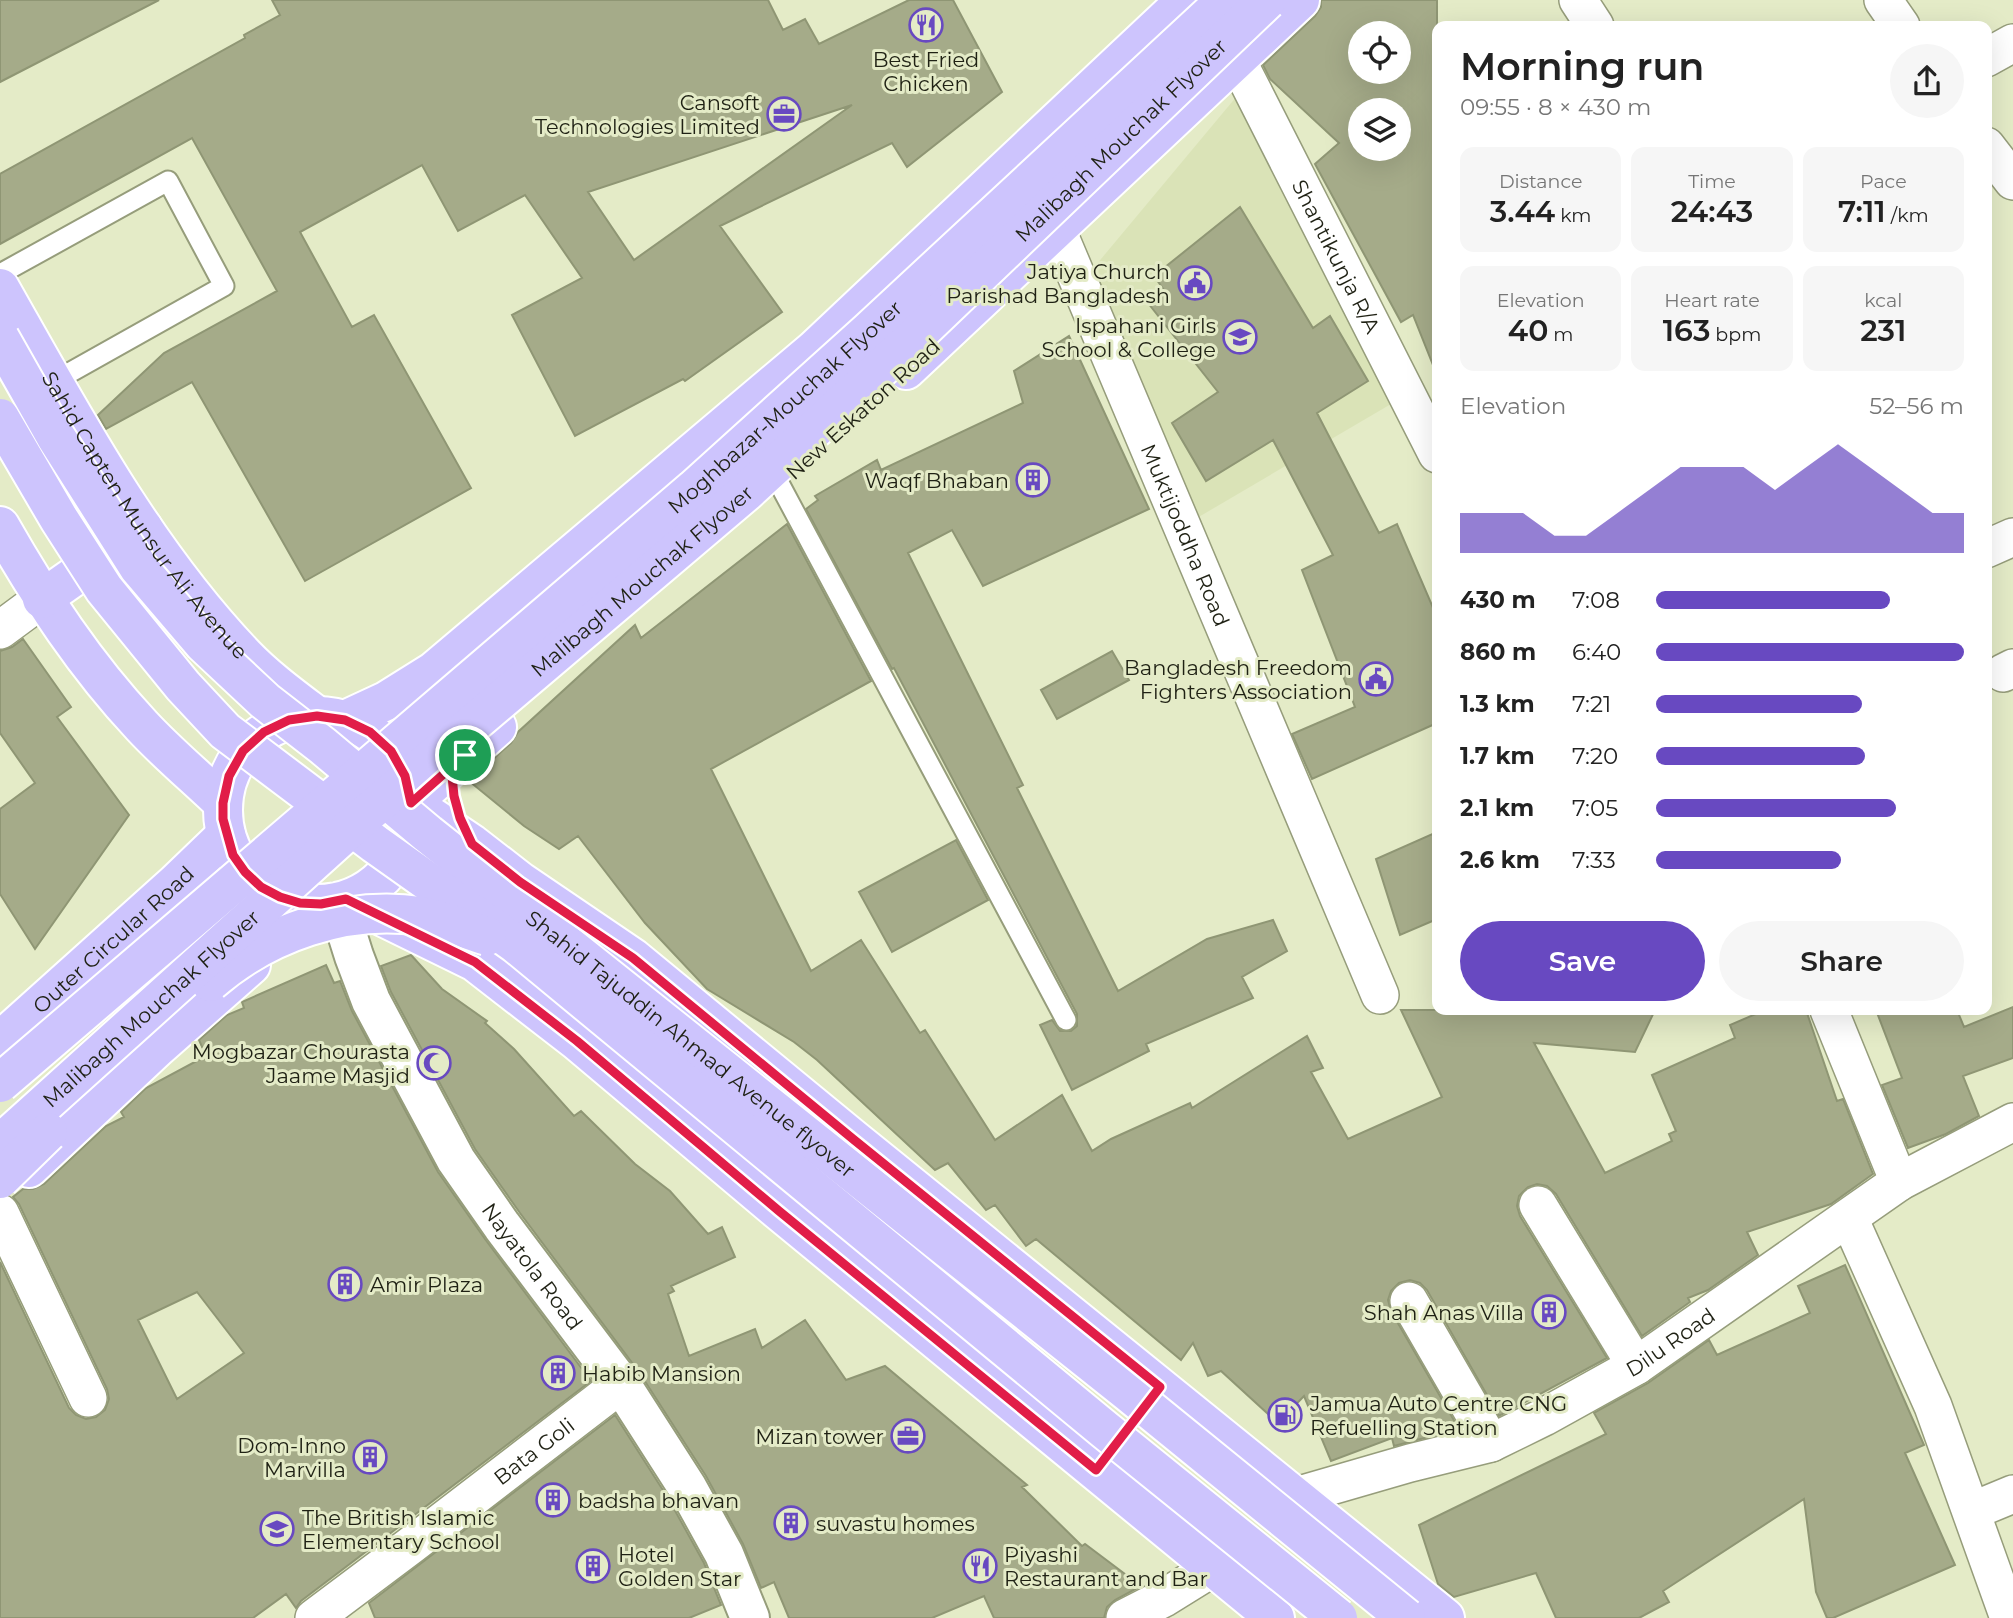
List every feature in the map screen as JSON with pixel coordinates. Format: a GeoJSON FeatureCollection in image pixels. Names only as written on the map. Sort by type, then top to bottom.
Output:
{"type":"FeatureCollection","features":[{"type":"Feature","properties":{"kind":"main road"},"geometry":{"type":"LineString","coordinates":[[1237,60],[1188,0],[824,341],[434,671],[386,701],[331,718],[289,720],[264,732],[243,751],[229,776],[224,819],[233,855],[245,872],[261,887],[300,903],[335,902],[475,962],[577,1041],[779,1211],[1275,1618]]}},
{"type":"Feature","properties":{"kind":"main road","name":"Moghbazar-Mouchak Flyover"},"geometry":{"type":"LineString","coordinates":[[0,1083],[694,489],[869,331],[1226,0]]}},
{"type":"Feature","properties":{"kind":"main road","name":"Malibagh Mouchak Flyover"},"geometry":{"type":"LineString","coordinates":[[0,1144],[364,816],[746,492],[925,327],[1267,0]]}},
{"type":"Feature","properties":{"kind":"main road","name":"New Eskaton Road"},"geometry":{"type":"LineString","coordinates":[[411,803],[591,644],[780,485],[1057,230],[1300,0]]}},
{"type":"Feature","properties":{"kind":"main road","name":"Sahid Capten Munsur Ali Avenue"},"geometry":{"type":"LineString","coordinates":[[0,288],[53,382],[171,570],[245,656],[281,689],[331,718]]}},
{"type":"Feature","properties":{"kind":"main road","name":"Shahid Tajuddin Ahmad Avenue flyover"},"geometry":{"type":"LineString","coordinates":[[0,338],[56,437],[139,568],[203,643],[236,676],[428,834],[1128,1392],[1406,1618]]}},
{"type":"Feature","properties":{"kind":"main road","name":"Shahid Tajuddin Ahmad Avenue flyover"},"geometry":{"type":"LineString","coordinates":[[0,418],[104,589],[183,686],[225,731],[375,844],[516,944],[1094,1421],[1338,1618]]}},
{"type":"Feature","properties":{"kind":"main road"},"geometry":{"type":"LineString","coordinates":[[0,526],[42,599],[92,667],[224,819]]}},
{"type":"Feature","properties":{"kind":"main road"},"geometry":{"type":"LineString","coordinates":[[42,599],[143,528]]}},
{"type":"Feature","properties":{"kind":"main road"},"geometry":{"type":"LineString","coordinates":[[0,1196],[159,1047],[335,902],[369,889],[387,872],[401,851],[410,828],[411,803],[405,776],[391,751],[370,732],[331,718]]}},
{"type":"Feature","properties":{"kind":"main road"},"geometry":{"type":"LineString","coordinates":[[465,755],[452,776],[460,818],[472,844]]}},
{"type":"Feature","properties":{"kind":"main road"},"geometry":{"type":"LineString","coordinates":[[411,803],[472,844],[520,882],[633,958],[1445,1618]]}},
{"type":"Feature","properties":{"kind":"main road","name":"Outer Circular Road"},"geometry":{"type":"LineString","coordinates":[[0,1041],[174,884],[224,819]]}},
{"type":"Feature","properties":{"kind":"main road"},"geometry":{"type":"LineString","coordinates":[[0,1179],[116,1066],[219,974],[240,958],[285,936],[358,915],[394,914],[423,916],[516,944]]}},
{"type":"Feature","properties":{"kind":"main road"},"geometry":{"type":"LineString","coordinates":[[1096,1470],[1160,1387]]}},
{"type":"Feature","properties":{"kind":"street"},"geometry":{"type":"LineString","coordinates":[[1578,0],[1592,21]]}},
{"type":"Feature","properties":{"kind":"street"},"geometry":{"type":"LineString","coordinates":[[1883,0],[1898,21]]}},
{"type":"Feature","properties":{"kind":"street"},"geometry":{"type":"LineString","coordinates":[[1992,55],[2013,43]]}},
{"type":"Feature","properties":{"kind":"street","name":"Shantikunja R/A"},"geometry":{"type":"LineString","coordinates":[[1237,60],[1432,444]]}},
{"type":"Feature","properties":{"kind":"street"},"geometry":{"type":"LineString","coordinates":[[1992,153],[2013,181]]}},
{"type":"Feature","properties":{"kind":"street","name":"Muktijoddha Road"},"geometry":{"type":"LineString","coordinates":[[1057,230],[1380,995]]}},
{"type":"Feature","properties":{"kind":"street"},"geometry":{"type":"LineString","coordinates":[[1992,546],[2013,537]]}},
{"type":"Feature","properties":{"kind":"street"},"geometry":{"type":"LineString","coordinates":[[0,630],[42,599]]}},
{"type":"Feature","properties":{"kind":"street","name":"Nayatola Road"},"geometry":{"type":"LineString","coordinates":[[335,902],[371,1001],[456,1160],[502,1226],[621,1384],[724,1554],[750,1618]]}},
{"type":"Feature","properties":{"kind":"street"},"geometry":{"type":"LineString","coordinates":[[1831,1015],[1899,1182]]}},
{"type":"Feature","properties":{"kind":"street","name":"Dilu Road"},"geometry":{"type":"LineString","coordinates":[[1296,1496],[1491,1443],[1636,1366],[1899,1182],[2013,1122]]}},
{"type":"Feature","properties":{"kind":"street"},"geometry":{"type":"LineString","coordinates":[[1538,1205],[1636,1366]]}},
{"type":"Feature","properties":{"kind":"street"},"geometry":{"type":"LineString","coordinates":[[0,1213],[88,1398]]}},
{"type":"Feature","properties":{"kind":"street"},"geometry":{"type":"LineString","coordinates":[[1849,1218],[1933,1406],[2009,1618]]}},
{"type":"Feature","properties":{"kind":"street"},"geometry":{"type":"LineString","coordinates":[[1409,1301],[1491,1443]]}},
{"type":"Feature","properties":{"kind":"street","name":"Bata Goli"},"geometry":{"type":"LineString","coordinates":[[314,1618],[621,1384]]}},
{"type":"Feature","properties":{"kind":"street"},"geometry":{"type":"LineString","coordinates":[[1972,1511],[2013,1494]]}},
{"type":"Feature","properties":{"kind":"street"},"geometry":{"type":"LineString","coordinates":[[1125,1618],[1214,1567]]}},
{"type":"Feature","properties":{"kind":"lane"},"geometry":{"type":"LineString","coordinates":[[0,274],[168,181],[224,286],[53,382]]}},
{"type":"Feature","properties":{"kind":"lane"},"geometry":{"type":"LineString","coordinates":[[780,485],[1066,1020]]}},
{"type":"Feature","properties":{"kind":"shaded area","name":"Ispahani Girls School & College"},"geometry":{"type":"Polygon","coordinates":[[[1237,96],[1327,268],[1391,404],[1197,518],[1091,271],[1237,96]]]}},
{"type":"Feature","properties":{"kind":"building"},"geometry":{"type":"Polygon","coordinates":[[[0,0],[159,0],[0,82],[0,0]]]}},
{"type":"Feature","properties":{"kind":"building"},"geometry":{"type":"Polygon","coordinates":[[[272,0],[768,0],[783,30],[805,19],[819,44],[909,0],[953,0],[1002,92],[907,167],[892,143],[720,226],[782,312],[685,381],[683,379],[575,436],[512,315],[582,278],[525,195],[458,231],[422,165],[300,232],[352,327],[374,315],[471,488],[305,581],[192,382],[106,429],[98,415],[164,353],[277,291],[192,138],[0,244],[0,174],[245,38],[244,35],[280,15],[272,0]],[[852,105],[588,192],[634,260],[852,105]]]}},
{"type":"Feature","properties":{"kind":"building"},"geometry":{"type":"Polygon","coordinates":[[[1321,0],[1437,0],[1437,21],[1432,21],[1432,362],[1413,315],[1401,322],[1315,164],[1339,143],[1270,79],[1263,65],[1315,16],[1321,7],[1321,0]]]}},
{"type":"Feature","properties":{"kind":"building"},"geometry":{"type":"Polygon","coordinates":[[[1240,207],[1313,328],[1330,316],[1368,381],[1317,413],[1379,533],[1397,524],[1432,605],[1432,725],[1312,779],[1292,734],[1355,707],[1302,570],[1333,555],[1273,440],[1206,481],[1172,423],[1218,392],[1148,303],[1164,290],[1154,276],[1240,207]]]}},
{"type":"Feature","properties":{"kind":"building"},"geometry":{"type":"Polygon","coordinates":[[[1069,336],[1149,509],[983,586],[952,530],[908,553],[1023,785],[1017,788],[1118,991],[1207,939],[1273,920],[1287,951],[1242,977],[1253,998],[1146,1044],[1149,1051],[1072,1090],[1040,1025],[1052,1020],[1060,1031],[1071,1031],[1077,1026],[1077,1014],[894,668],[892,669],[806,509],[818,500],[815,496],[877,460],[881,470],[1023,403],[1014,371],[1069,336]]]}},
{"type":"Feature","properties":{"kind":"building"},"geometry":{"type":"Polygon","coordinates":[[[787,524],[871,681],[711,769],[811,971],[861,940],[920,1033],[925,1030],[995,1140],[1062,1095],[1092,1151],[1111,1139],[1190,1103],[1192,1108],[1307,1036],[1323,1068],[1311,1072],[1348,1139],[1442,1097],[1401,1010],[1432,1010],[1432,1015],[1653,1015],[1635,1052],[1534,1043],[1605,1173],[1672,1141],[1669,1134],[1676,1131],[1652,1075],[1735,1038],[1730,1025],[1753,1015],[1808,1015],[1837,1101],[1843,1099],[1873,1174],[1831,1204],[1747,1232],[1758,1255],[1708,1290],[1688,1298],[1690,1302],[1642,1336],[1556,1194],[1547,1186],[1537,1184],[1528,1187],[1519,1196],[1517,1206],[1520,1216],[1607,1358],[1499,1416],[1427,1290],[1420,1283],[1410,1280],[1399,1283],[1391,1291],[1388,1300],[1391,1311],[1459,1429],[1394,1446],[1392,1438],[1331,1461],[1304,1396],[1278,1423],[1221,1371],[1208,1376],[1193,1343],[1181,1360],[1036,1239],[1026,1246],[995,1205],[986,1210],[948,1163],[935,1170],[817,1060],[794,1042],[707,989],[645,923],[578,836],[559,849],[524,826],[469,781],[511,743],[518,732],[635,625],[641,638],[787,524]]]}},
{"type":"Feature","properties":{"kind":"building"},"geometry":{"type":"Polygon","coordinates":[[[23,639],[71,707],[57,717],[129,815],[35,949],[0,894],[0,809],[35,783],[0,733],[0,651],[23,639]]]}},
{"type":"Feature","properties":{"kind":"building"},"geometry":{"type":"Polygon","coordinates":[[[1112,651],[1129,680],[1057,719],[1041,690],[1112,651]]]}},
{"type":"Feature","properties":{"kind":"building"},"geometry":{"type":"Polygon","coordinates":[[[1432,834],[1432,921],[1400,935],[1376,859],[1432,834]]]}},
{"type":"Feature","properties":{"kind":"building"},"geometry":{"type":"Polygon","coordinates":[[[956,840],[988,900],[892,952],[859,892],[956,840]]]}},
{"type":"Feature","properties":{"kind":"building"},"geometry":{"type":"Polygon","coordinates":[[[411,955],[442,989],[487,1021],[485,1023],[514,1049],[574,1116],[581,1111],[635,1164],[670,1191],[708,1234],[722,1227],[735,1257],[671,1286],[674,1291],[668,1294],[689,1356],[755,1329],[762,1348],[805,1320],[846,1380],[885,1366],[1027,1485],[1022,1487],[1082,1546],[1085,1544],[1141,1586],[1115,1600],[1107,1607],[1104,1618],[994,1618],[984,1596],[932,1618],[789,1618],[774,1582],[761,1588],[743,1544],[706,1476],[639,1372],[475,1149],[391,992],[381,966],[411,955]]]}},
{"type":"Feature","properties":{"kind":"building"},"geometry":{"type":"Polygon","coordinates":[[[326,965],[334,983],[340,981],[352,1011],[438,1172],[591,1381],[301,1601],[296,1608],[286,1594],[253,1618],[0,1618],[0,1262],[69,1408],[86,1419],[96,1417],[105,1410],[109,1399],[107,1389],[19,1204],[13,1197],[23,1189],[33,1189],[44,1184],[106,1126],[124,1117],[121,1112],[146,1088],[206,1056],[199,1040],[227,1015],[244,1008],[242,1002],[326,965]],[[197,1292],[138,1320],[177,1399],[244,1353],[197,1292]]]}},
{"type":"Feature","properties":{"kind":"building"},"geometry":{"type":"Polygon","coordinates":[[[2013,1007],[2013,1058],[1963,1076],[1979,1116],[1946,1134],[1908,1148],[1882,1085],[1902,1078],[1878,1015],[1959,1015],[1964,1027],[2013,1007]]]}},
{"type":"Feature","properties":{"kind":"building"},"geometry":{"type":"Polygon","coordinates":[[[1845,1265],[1924,1445],[1905,1453],[1955,1565],[1833,1618],[1827,1618],[1816,1592],[1804,1499],[1663,1591],[1669,1602],[1639,1618],[1556,1618],[1536,1573],[1454,1597],[1438,1584],[1419,1525],[1606,1434],[1594,1413],[1648,1383],[1709,1340],[1717,1355],[1810,1313],[1798,1286],[1845,1265]]]}},
{"type":"Feature","properties":{"kind":"building"},"geometry":{"type":"Polygon","coordinates":[[[615,1415],[668,1498],[704,1563],[721,1605],[689,1618],[375,1618],[369,1603],[615,1415]]]}},
{"type":"Feature","properties":{"kind":"place","name":"Best Fried Chicken"},"geometry":{"type":"Point","coordinates":[926,25]}},
{"type":"Feature","properties":{"kind":"place","name":"Cansoft Technologies Limited"},"geometry":{"type":"Point","coordinates":[784,114]}},
{"type":"Feature","properties":{"kind":"place","name":"Jatiya Church Parishad Bangladesh"},"geometry":{"type":"Point","coordinates":[1195,283]}},
{"type":"Feature","properties":{"kind":"place","name":"Ispahani Girls School & College"},"geometry":{"type":"Point","coordinates":[1240,337]}},
{"type":"Feature","properties":{"kind":"place","name":"Waqf Bhaban"},"geometry":{"type":"Point","coordinates":[1033,480]}},
{"type":"Feature","properties":{"kind":"place","name":"Bangladesh Freedom Fighters Association"},"geometry":{"type":"Point","coordinates":[1376,679]}},
{"type":"Feature","properties":{"kind":"place","name":"Mogbazar Chourasta Jaame Masjid"},"geometry":{"type":"Point","coordinates":[434,1063]}},
{"type":"Feature","properties":{"kind":"place","name":"Amir Plaza"},"geometry":{"type":"Point","coordinates":[345,1284]}},
{"type":"Feature","properties":{"kind":"place","name":"Shah Anas Villa"},"geometry":{"type":"Point","coordinates":[1549,1312]}},
{"type":"Feature","properties":{"kind":"place","name":"Habib Mansion"},"geometry":{"type":"Point","coordinates":[558,1373]}},
{"type":"Feature","properties":{"kind":"place","name":"Jamua Auto Centre CNG Refuelling Station"},"geometry":{"type":"Point","coordinates":[1285,1415]}},
{"type":"Feature","properties":{"kind":"place","name":"Mizan tower"},"geometry":{"type":"Point","coordinates":[908,1436]}},
{"type":"Feature","properties":{"kind":"place","name":"Dom-Inno Marvilla"},"geometry":{"type":"Point","coordinates":[370,1457]}},
{"type":"Feature","properties":{"kind":"place","name":"badsha bhavan"},"geometry":{"type":"Point","coordinates":[553,1500]}},
{"type":"Feature","properties":{"kind":"place","name":"suvastu homes"},"geometry":{"type":"Point","coordinates":[791,1523]}},
{"type":"Feature","properties":{"kind":"place","name":"The British Islamic Elementary School"},"geometry":{"type":"Point","coordinates":[277,1529]}},
{"type":"Feature","properties":{"kind":"place","name":"Hotel Golden Star"},"geometry":{"type":"Point","coordinates":[593,1566]}},
{"type":"Feature","properties":{"kind":"place","name":"Piyashi Restaurant and Bar"},"geometry":{"type":"Point","coordinates":[980,1566]}},
{"type":"Feature","properties":{"kind":"route"},"geometry":{"type":"LineString","coordinates":[[317,716],[345,720],[370,732],[391,751],[405,776],[411,803],[465,755],[452,776],[460,818],[472,844],[520,882],[633,958],[1160,1387],[1096,1470],[779,1211],[577,1041],[475,962],[346,899],[321,904],[300,903],[280,897],[261,887],[245,872],[233,855],[223,819],[223,803],[229,776],[243,751],[264,732],[289,720],[317,716]]}}]}
